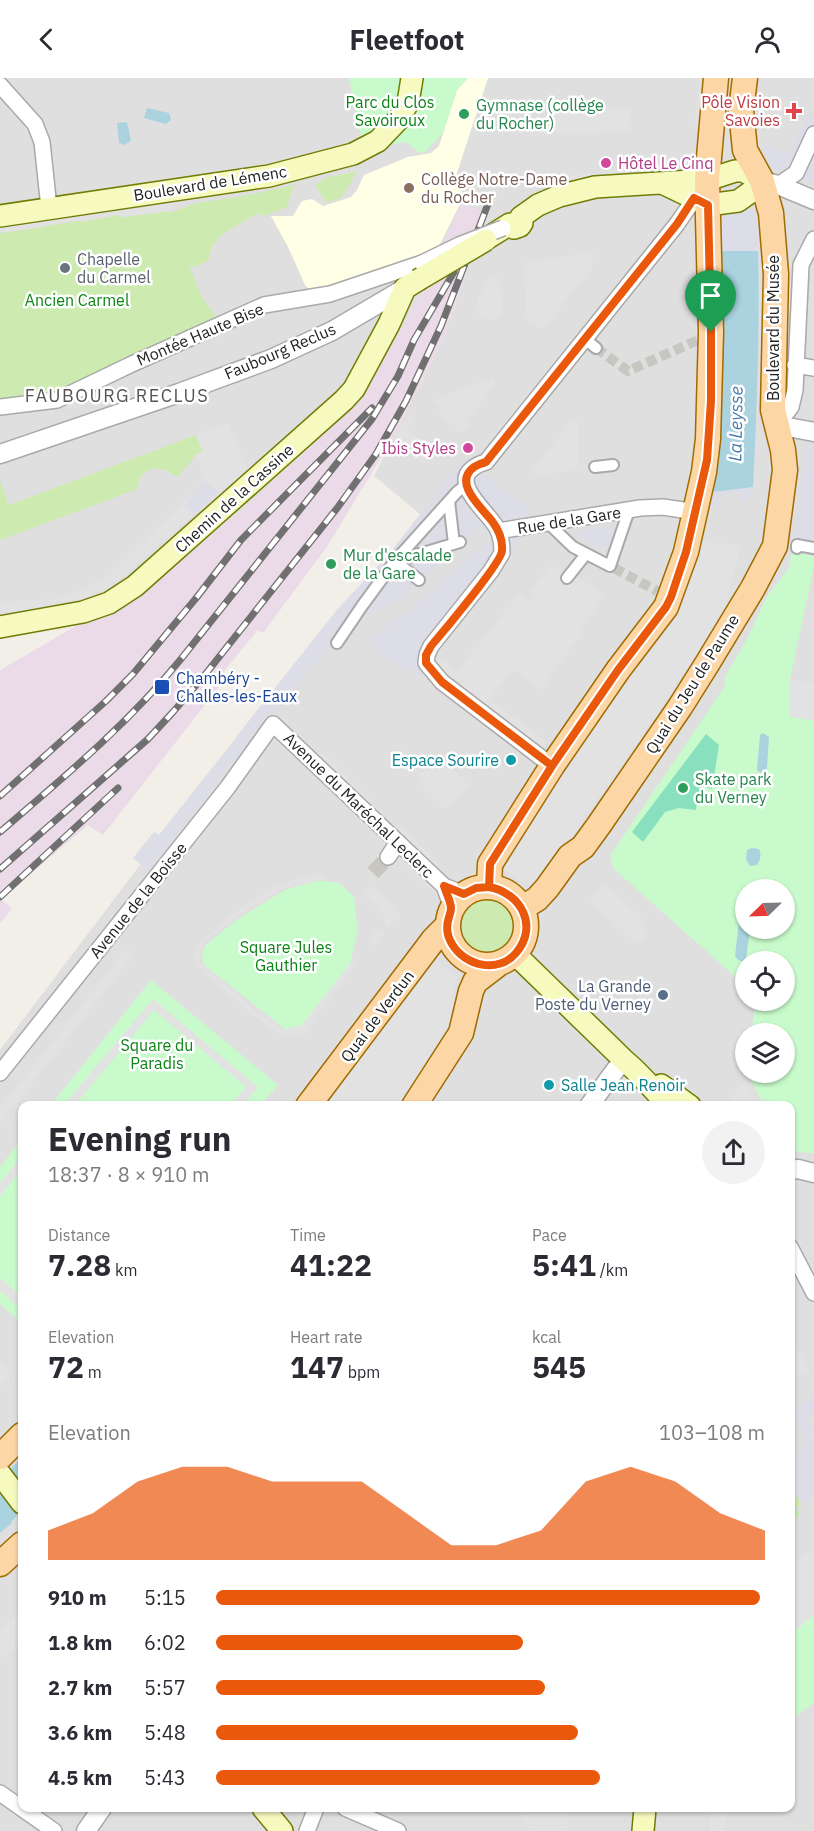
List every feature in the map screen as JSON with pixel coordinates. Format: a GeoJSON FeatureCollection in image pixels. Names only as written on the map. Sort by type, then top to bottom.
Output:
{"type":"FeatureCollection","features":[{"type":"Feature","properties":{"kind":"main road","name":"Boulevard de Lémenc"},"geometry":{"type":"LineString","coordinates":[[0,216],[269,176],[353,154],[378,141],[398,120],[408,103],[412,78]]}},
{"type":"Feature","properties":{"kind":"main road"},"geometry":{"type":"LineString","coordinates":[[489,887],[490,864],[552,766],[618,670],[666,607],[686,552],[707,460],[711,401],[711,332],[703,194],[716,78]]}},
{"type":"Feature","properties":{"kind":"main road","name":"Boulevard du Musée"},"geometry":{"type":"LineString","coordinates":[[745,78],[741,110],[745,150],[770,183],[776,274],[773,410],[777,425]]}},
{"type":"Feature","properties":{"kind":"main road"},"geometry":{"type":"LineString","coordinates":[[703,194],[735,171],[743,171],[770,183]]}},
{"type":"Feature","properties":{"kind":"main road"},"geometry":{"type":"LineString","coordinates":[[703,194],[738,201],[752,191],[770,183]]}},
{"type":"Feature","properties":{"kind":"main road","name":"Faubourg Reclus"},"geometry":{"type":"LineString","coordinates":[[415,277],[505,227],[538,205],[568,194],[595,188],[664,184],[703,194]]}},
{"type":"Feature","properties":{"kind":"main road","name":"Chemin de la Cassine"},"geometry":{"type":"LineString","coordinates":[[0,627],[82,612],[109,603],[135,586],[354,389],[415,277]]}},
{"type":"Feature","properties":{"kind":"main road","name":"Quai du Jeu de Paume"},"geometry":{"type":"LineString","coordinates":[[522,908],[537,899],[570,856],[583,847],[599,825],[702,673],[774,549],[785,470],[777,425]]}},
{"type":"Feature","properties":{"kind":"main road"},"geometry":{"type":"LineString","coordinates":[[417,1101],[461,1033],[475,982],[508,958],[523,942],[526,929],[522,908],[508,893],[489,887],[476,888],[452,904],[452,944],[464,958],[484,965],[508,958]]}},
{"type":"Feature","properties":{"kind":"main road","name":"Quai de Verdun"},"geometry":{"type":"LineString","coordinates":[[312,1101],[434,939],[452,904]]}},
{"type":"Feature","properties":{"kind":"main road"},"geometry":{"type":"LineString","coordinates":[[508,958],[644,1078],[664,1101]]}},
{"type":"Feature","properties":{"kind":"main road"},"geometry":{"type":"LineString","coordinates":[[644,1078],[659,1084],[683,1101]]}},
{"type":"Feature","properties":{"kind":"main road"},"geometry":{"type":"LineString","coordinates":[[18,1442],[1,1469],[18,1497]]}},
{"type":"Feature","properties":{"kind":"main road"},"geometry":{"type":"LineString","coordinates":[[0,1564],[18,1548]]}},
{"type":"Feature","properties":{"kind":"main road"},"geometry":{"type":"LineString","coordinates":[[266,1812],[282,1831]]}},
{"type":"Feature","properties":{"kind":"main road"},"geometry":{"type":"LineString","coordinates":[[643,1831],[645,1812]]}},
{"type":"Feature","properties":{"kind":"street"},"geometry":{"type":"LineString","coordinates":[[0,85],[35,124],[42,142],[49,208]]}},
{"type":"Feature","properties":{"kind":"street"},"geometry":{"type":"LineString","coordinates":[[770,183],[796,173],[814,134]]}},
{"type":"Feature","properties":{"kind":"street"},"geometry":{"type":"LineString","coordinates":[[770,183],[814,199]]}},
{"type":"Feature","properties":{"kind":"street"},"geometry":{"type":"LineString","coordinates":[[338,643],[395,561],[466,485],[468,474],[473,468],[486,462],[591,343],[677,224],[703,194]]}},
{"type":"Feature","properties":{"kind":"street","name":"Boulevard du Musée"},"geometry":{"type":"LineString","coordinates":[[777,425],[791,407],[795,390],[801,266],[814,239]]}},
{"type":"Feature","properties":{"kind":"street","name":"Montée Haute Bise"},"geometry":{"type":"LineString","coordinates":[[0,407],[57,400],[264,305],[415,277]]}},
{"type":"Feature","properties":{"kind":"street","name":"Faubourg Reclus"},"geometry":{"type":"LineString","coordinates":[[0,454],[179,393],[271,358],[332,331],[415,277]]}},
{"type":"Feature","properties":{"kind":"street"},"geometry":{"type":"LineString","coordinates":[[795,365],[814,368]]}},
{"type":"Feature","properties":{"kind":"street"},"geometry":{"type":"LineString","coordinates":[[777,425],[814,432]]}},
{"type":"Feature","properties":{"kind":"street"},"geometry":{"type":"LineString","coordinates":[[595,467],[613,465]]}},
{"type":"Feature","properties":{"kind":"street","name":"Rue de la Gare"},"geometry":{"type":"LineString","coordinates":[[466,485],[471,497],[493,521],[498,531],[629,510],[663,507],[696,512]]}},
{"type":"Feature","properties":{"kind":"street"},"geometry":{"type":"LineString","coordinates":[[395,561],[457,543],[449,501]]}},
{"type":"Feature","properties":{"kind":"street"},"geometry":{"type":"LineString","coordinates":[[549,524],[573,547],[612,566],[629,510]]}},
{"type":"Feature","properties":{"kind":"street"},"geometry":{"type":"LineString","coordinates":[[498,531],[502,553],[491,571],[431,646],[425,660],[428,667],[449,688],[552,766]]}},
{"type":"Feature","properties":{"kind":"street"},"geometry":{"type":"LineString","coordinates":[[797,548],[797,545],[814,548]]}},
{"type":"Feature","properties":{"kind":"street"},"geometry":{"type":"LineString","coordinates":[[567,578],[586,554]]}},
{"type":"Feature","properties":{"kind":"street"},"geometry":{"type":"LineString","coordinates":[[395,561],[419,580]]}},
{"type":"Feature","properties":{"kind":"street","name":"Avenue du Maréchal Leclerc"},"geometry":{"type":"LineString","coordinates":[[273,724],[398,842],[452,904]]}},
{"type":"Feature","properties":{"kind":"street","name":"Avenue de la Boisse"},"geometry":{"type":"LineString","coordinates":[[0,1073],[228,788],[273,724]]}},
{"type":"Feature","properties":{"kind":"street"},"geometry":{"type":"LineString","coordinates":[[388,857],[398,842]]}},
{"type":"Feature","properties":{"kind":"street"},"geometry":{"type":"LineString","coordinates":[[593,1101],[616,1069],[626,1062]]}},
{"type":"Feature","properties":{"kind":"street"},"geometry":{"type":"LineString","coordinates":[[795,1257],[814,1293]]}},
{"type":"Feature","properties":{"kind":"street"},"geometry":{"type":"LineString","coordinates":[[0,1793],[18,1806]]}},
{"type":"Feature","properties":{"kind":"street"},"geometry":{"type":"LineString","coordinates":[[27,1812],[54,1831]]}},
{"type":"Feature","properties":{"kind":"street"},"geometry":{"type":"LineString","coordinates":[[91,1829],[100,1812]]}},
{"type":"Feature","properties":{"kind":"street"},"geometry":{"type":"LineString","coordinates":[[307,1831],[314,1812]]}},
{"type":"Feature","properties":{"kind":"street"},"geometry":{"type":"LineString","coordinates":[[354,1812],[398,1831]]}},
{"type":"Feature","properties":{"kind":"shaded area"},"geometry":{"type":"Polygon","coordinates":[[[0,78],[814,78],[814,1831],[0,1831],[0,1050],[251,718],[337,610],[390,553],[420,514],[374,476],[443,339],[470,263],[422,293],[358,402],[265,490],[134,600],[113,612],[0,628],[0,78]]]}},
{"type":"Feature","properties":{"kind":"shaded area","name":"Collège Notre-Dame du Rocher"},"geometry":{"type":"Polygon","coordinates":[[[468,78],[488,78],[456,176],[464,196],[435,254],[313,293],[305,285],[271,216],[293,216],[302,201],[312,199],[323,206],[351,197],[364,175],[408,157],[431,153],[439,146],[457,90],[468,78]]]}},
{"type":"Feature","properties":{"kind":"shaded area"},"geometry":{"type":"Polygon","coordinates":[[[700,78],[704,78],[699,124],[695,123],[700,78]]]}},
{"type":"Feature","properties":{"kind":"shaded area"},"geometry":{"type":"Polygon","coordinates":[[[553,104],[630,109],[628,131],[568,134],[548,129],[553,104]]]}},
{"type":"Feature","properties":{"kind":"shaded area"},"geometry":{"type":"Polygon","coordinates":[[[814,111],[814,183],[767,165],[763,143],[784,155],[790,152],[801,128],[814,111]]]}},
{"type":"Feature","properties":{"kind":"shaded area"},"geometry":{"type":"Polygon","coordinates":[[[651,169],[659,177],[571,184],[564,177],[611,170],[651,169]]]}},
{"type":"Feature","properties":{"kind":"shaded area"},"geometry":{"type":"Polygon","coordinates":[[[178,190],[172,212],[123,217],[118,215],[0,233],[0,216],[178,190]]]}},
{"type":"Feature","properties":{"kind":"shaded area"},"geometry":{"type":"Polygon","coordinates":[[[461,204],[488,213],[443,339],[392,440],[326,548],[263,633],[258,630],[214,683],[219,687],[103,835],[88,825],[1,899],[12,909],[0,923],[0,670],[83,622],[113,612],[134,600],[265,490],[358,402],[422,293],[461,204]]]}},
{"type":"Feature","properties":{"kind":"shaded area"},"geometry":{"type":"Polygon","coordinates":[[[720,210],[756,210],[758,251],[721,251],[720,210]]]}},
{"type":"Feature","properties":{"kind":"shaded area"},"geometry":{"type":"Polygon","coordinates":[[[675,233],[678,236],[494,466],[491,463],[675,233]]]}},
{"type":"Feature","properties":{"kind":"shaded area"},"geometry":{"type":"Polygon","coordinates":[[[593,253],[594,256],[589,263],[593,266],[543,329],[526,317],[524,262],[593,253]]]}},
{"type":"Feature","properties":{"kind":"shaded area"},"geometry":{"type":"Polygon","coordinates":[[[490,278],[500,278],[502,316],[488,320],[477,314],[476,306],[485,283],[490,278]]]}},
{"type":"Feature","properties":{"kind":"shaded area"},"geometry":{"type":"Polygon","coordinates":[[[566,349],[569,352],[497,438],[494,436],[566,349]]]}},
{"type":"Feature","properties":{"kind":"shaded area"},"geometry":{"type":"Polygon","coordinates":[[[493,378],[495,385],[466,421],[470,425],[462,433],[438,414],[442,408],[433,400],[493,378]]]}},
{"type":"Feature","properties":{"kind":"shaded area"},"geometry":{"type":"Polygon","coordinates":[[[409,414],[415,419],[407,429],[434,450],[423,463],[403,448],[399,452],[394,448],[399,441],[395,439],[409,414]]]}},
{"type":"Feature","properties":{"kind":"shaded area"},"geometry":{"type":"Polygon","coordinates":[[[573,420],[579,424],[577,468],[537,477],[531,472],[573,420]]]}},
{"type":"Feature","properties":{"kind":"shaded area"},"geometry":{"type":"Polygon","coordinates":[[[228,423],[248,469],[143,559],[112,585],[68,607],[0,617],[0,602],[58,599],[106,578],[205,481],[196,455],[203,451],[196,435],[228,423]]]}},
{"type":"Feature","properties":{"kind":"shaded area"},"geometry":{"type":"Polygon","coordinates":[[[809,431],[814,432],[814,556],[792,551],[809,431]]]}},
{"type":"Feature","properties":{"kind":"shaded area"},"geometry":{"type":"Polygon","coordinates":[[[465,458],[530,511],[533,534],[529,531],[508,555],[508,560],[492,581],[483,574],[476,575],[446,612],[447,619],[426,670],[420,677],[411,670],[408,673],[366,641],[408,612],[481,547],[495,539],[485,524],[398,601],[352,619],[241,757],[238,756],[148,871],[133,858],[154,832],[159,835],[337,610],[390,553],[465,458]]]}},
{"type":"Feature","properties":{"kind":"shaded area"},"geometry":{"type":"Polygon","coordinates":[[[205,481],[219,492],[194,514],[184,505],[205,481]]]}},
{"type":"Feature","properties":{"kind":"shaded area"},"geometry":{"type":"Polygon","coordinates":[[[753,487],[754,491],[746,501],[741,503],[739,492],[719,496],[721,506],[708,504],[707,493],[753,487]]]}},
{"type":"Feature","properties":{"kind":"shaded area"},"geometry":{"type":"Polygon","coordinates":[[[631,524],[614,569],[603,565],[609,549],[583,538],[577,531],[631,524]]]}},
{"type":"Feature","properties":{"kind":"shaded area"},"geometry":{"type":"Polygon","coordinates":[[[701,541],[741,546],[724,610],[717,625],[536,892],[504,870],[523,830],[683,598],[701,541]]]}},
{"type":"Feature","properties":{"kind":"shaded area"},"geometry":{"type":"Polygon","coordinates":[[[551,565],[563,574],[567,568],[604,596],[580,631],[583,634],[568,651],[541,690],[514,669],[489,699],[548,742],[543,748],[434,666],[439,659],[457,672],[520,593],[531,601],[535,596],[529,591],[551,565]]]}},
{"type":"Feature","properties":{"kind":"shaded area"},"geometry":{"type":"Polygon","coordinates":[[[790,679],[814,684],[814,721],[790,716],[790,679]]]}},
{"type":"Feature","properties":{"kind":"shaded area"},"geometry":{"type":"Polygon","coordinates":[[[313,753],[323,753],[370,800],[365,805],[313,753]]]}},
{"type":"Feature","properties":{"kind":"shaded area"},"geometry":{"type":"Polygon","coordinates":[[[447,763],[469,785],[445,809],[423,788],[418,774],[447,763]]]}},
{"type":"Feature","properties":{"kind":"shaded area"},"geometry":{"type":"Polygon","coordinates":[[[401,827],[439,863],[436,866],[398,831],[401,827]]]}},
{"type":"Feature","properties":{"kind":"shaded area"},"geometry":{"type":"Polygon","coordinates":[[[382,834],[434,885],[430,889],[378,838],[382,834]]]}},
{"type":"Feature","properties":{"kind":"shaded area"},"geometry":{"type":"Polygon","coordinates":[[[324,874],[325,880],[285,887],[256,904],[213,935],[203,945],[200,954],[201,964],[206,969],[268,1021],[283,1029],[301,1026],[352,961],[356,964],[305,1033],[285,1036],[272,1030],[208,977],[195,964],[194,954],[203,939],[241,908],[276,886],[299,878],[324,874]]]}},
{"type":"Feature","properties":{"kind":"shaded area"},"geometry":{"type":"Polygon","coordinates":[[[603,882],[644,920],[645,940],[635,943],[590,900],[603,882]]]}},
{"type":"Feature","properties":{"kind":"shaded area"},"geometry":{"type":"Polygon","coordinates":[[[372,885],[401,916],[388,928],[383,923],[387,919],[363,893],[372,885]]]}},
{"type":"Feature","properties":{"kind":"shaded area"},"geometry":{"type":"Polygon","coordinates":[[[377,928],[385,933],[375,947],[368,942],[377,928]]]}},
{"type":"Feature","properties":{"kind":"shaded area"},"geometry":{"type":"Polygon","coordinates":[[[126,949],[134,955],[0,1124],[0,1108],[126,949]]]}},
{"type":"Feature","properties":{"kind":"shaded area"},"geometry":{"type":"Polygon","coordinates":[[[426,957],[440,963],[457,977],[453,988],[454,1022],[401,1101],[319,1101],[426,957]]]}},
{"type":"Feature","properties":{"kind":"shaded area"},"geometry":{"type":"Polygon","coordinates":[[[153,999],[258,1087],[246,1101],[234,1101],[246,1087],[154,1010],[78,1101],[67,1101],[153,999]]]}},
{"type":"Feature","properties":{"kind":"shaded area"},"geometry":{"type":"Polygon","coordinates":[[[741,1084],[748,1086],[755,1101],[730,1101],[741,1084]]]}},
{"type":"Feature","properties":{"kind":"shaded area"},"geometry":{"type":"Polygon","coordinates":[[[18,1161],[18,1174],[0,1196],[0,1183],[18,1161]]]}},
{"type":"Feature","properties":{"kind":"shaded area"},"geometry":{"type":"Polygon","coordinates":[[[795,1236],[814,1270],[814,1279],[795,1243],[795,1236]]]}},
{"type":"Feature","properties":{"kind":"shaded area"},"geometry":{"type":"Polygon","coordinates":[[[0,1278],[18,1294],[18,1307],[0,1291],[0,1278]]]}},
{"type":"Feature","properties":{"kind":"shaded area"},"geometry":{"type":"Polygon","coordinates":[[[795,1346],[809,1371],[795,1378],[795,1346]]]}},
{"type":"Feature","properties":{"kind":"shaded area"},"geometry":{"type":"Polygon","coordinates":[[[0,1361],[12,1374],[0,1386],[0,1361]]]}},
{"type":"Feature","properties":{"kind":"shaded area"},"geometry":{"type":"Polygon","coordinates":[[[814,1397],[814,1412],[806,1418],[814,1429],[809,1433],[814,1440],[814,1497],[803,1505],[795,1493],[795,1458],[808,1442],[795,1415],[795,1407],[814,1397]]]}},
{"type":"Feature","properties":{"kind":"shaded area"},"geometry":{"type":"Polygon","coordinates":[[[814,1548],[814,1615],[795,1631],[795,1562],[814,1548]]]}},
{"type":"Feature","properties":{"kind":"shaded area"},"geometry":{"type":"Polygon","coordinates":[[[18,1613],[18,1644],[0,1660],[0,1629],[18,1613]]]}},
{"type":"Feature","properties":{"kind":"shaded area"},"geometry":{"type":"Polygon","coordinates":[[[520,1812],[569,1812],[567,1831],[529,1831],[520,1812]]]}},
{"type":"Feature","properties":{"kind":"shaded area"},"geometry":{"type":"Polygon","coordinates":[[[702,1812],[726,1812],[724,1831],[709,1831],[711,1814],[702,1812]]]}},
{"type":"Feature","properties":{"kind":"green space","name":"Parc du Clos Savoiroux"},"geometry":{"type":"Polygon","coordinates":[[[349,78],[468,78],[457,90],[443,133],[424,153],[418,152],[407,142],[366,148],[361,136],[349,78]]]}},
{"type":"Feature","properties":{"kind":"green space"},"geometry":{"type":"Polygon","coordinates":[[[357,171],[340,199],[326,202],[315,185],[326,178],[357,171]]]}},
{"type":"Feature","properties":{"kind":"green space","name":"Ancien Carmel"},"geometry":{"type":"Polygon","coordinates":[[[294,185],[287,207],[264,216],[258,213],[221,235],[212,247],[208,261],[193,267],[189,265],[202,297],[217,318],[50,396],[0,401],[0,233],[118,215],[123,217],[172,212],[196,203],[294,185]]]}},
{"type":"Feature","properties":{"kind":"green space"},"geometry":{"type":"Polygon","coordinates":[[[196,435],[203,452],[196,455],[177,478],[165,470],[146,471],[139,481],[138,489],[0,540],[0,481],[9,505],[196,435]]]}},
{"type":"Feature","properties":{"kind":"green space"},"geometry":{"type":"Polygon","coordinates":[[[792,551],[814,556],[814,566],[790,679],[790,716],[814,721],[814,1154],[795,1151],[795,1101],[762,1101],[752,1083],[795,1083],[795,1023],[753,1023],[755,1011],[795,1011],[795,951],[735,951],[735,979],[614,869],[610,856],[725,686],[725,677],[745,643],[768,595],[789,568],[792,551]]]}},
{"type":"Feature","properties":{"kind":"green space","name":"Skate park du Verney"},"geometry":{"type":"Polygon","coordinates":[[[706,734],[719,745],[712,789],[703,787],[701,789],[697,797],[696,810],[679,808],[665,812],[643,842],[632,832],[706,734]]]}},
{"type":"Feature","properties":{"kind":"green space","name":"Square Jules Gauthier"},"geometry":{"type":"Polygon","coordinates":[[[319,880],[340,883],[354,897],[358,930],[349,968],[299,1030],[285,1029],[204,965],[202,955],[205,946],[236,920],[285,890],[319,880]]]}},
{"type":"Feature","properties":{"kind":"green space"},"geometry":{"type":"Polygon","coordinates":[[[488,895],[500,897],[510,904],[517,914],[519,926],[517,938],[510,948],[500,955],[488,957],[476,955],[466,948],[459,938],[457,926],[459,914],[466,904],[476,897],[488,895]]]}},
{"type":"Feature","properties":{"kind":"green space","name":"Square du Paradis"},"geometry":{"type":"Polygon","coordinates":[[[151,980],[278,1085],[264,1101],[54,1101],[151,980]]]}},
{"type":"Feature","properties":{"kind":"green space"},"geometry":{"type":"Polygon","coordinates":[[[18,1144],[18,1320],[0,1304],[0,1167],[18,1144]]]}},
{"type":"Feature","properties":{"kind":"green space"},"geometry":{"type":"Polygon","coordinates":[[[795,1494],[802,1504],[796,1508],[800,1515],[795,1519],[795,1494]]]}},
{"type":"Feature","properties":{"kind":"green space"},"geometry":{"type":"Polygon","coordinates":[[[814,1615],[814,1703],[795,1716],[795,1630],[814,1615]]]}},
{"type":"Feature","properties":{"kind":"water"},"geometry":{"type":"Polygon","coordinates":[[[147,108],[169,113],[171,120],[166,124],[144,118],[147,108]]]}},
{"type":"Feature","properties":{"kind":"water"},"geometry":{"type":"Polygon","coordinates":[[[127,122],[131,141],[124,145],[119,143],[117,123],[127,122]]]}},
{"type":"Feature","properties":{"kind":"water","name":"La Leysse"},"geometry":{"type":"Polygon","coordinates":[[[721,251],[758,251],[758,369],[753,487],[714,492],[722,387],[724,319],[721,251]]]}},
{"type":"Feature","properties":{"kind":"water"},"geometry":{"type":"Polygon","coordinates":[[[763,733],[769,737],[767,768],[761,773],[757,770],[760,735],[763,733]]]}},
{"type":"Feature","properties":{"kind":"water"},"geometry":{"type":"Polygon","coordinates":[[[759,849],[760,859],[757,865],[750,866],[746,859],[747,850],[759,849]]]}},
{"type":"Feature","properties":{"kind":"water"},"geometry":{"type":"Polygon","coordinates":[[[737,939],[749,939],[747,951],[736,951],[737,939]]]}},
{"type":"Feature","properties":{"kind":"water"},"geometry":{"type":"Polygon","coordinates":[[[18,1461],[18,1514],[0,1533],[0,1479],[18,1461]]]}},
{"type":"Feature","properties":{"kind":"tunnel"},"geometry":{"type":"LineString","coordinates":[[596,348],[628,371],[705,337]]}},
{"type":"Feature","properties":{"kind":"tunnel"},"geometry":{"type":"LineString","coordinates":[[614,568],[657,591]]}},
{"type":"Feature","properties":{"kind":"tunnel"},"geometry":{"type":"LineString","coordinates":[[373,873],[388,857]]}},
{"type":"Feature","properties":{"kind":"railway"},"geometry":{"type":"LineString","coordinates":[[0,869],[148,739],[204,676],[338,507],[376,454],[406,401],[441,326],[488,204]]}},
{"type":"Feature","properties":{"kind":"railway"},"geometry":{"type":"LineString","coordinates":[[0,832],[117,728],[181,659],[372,419],[398,376],[414,340],[454,272]]}},
{"type":"Feature","properties":{"kind":"railway"},"geometry":{"type":"LineString","coordinates":[[0,796],[133,674],[241,540],[372,408]]}},
{"type":"Feature","properties":{"kind":"railway"},"geometry":{"type":"LineString","coordinates":[[0,897],[118,788]]}},
{"type":"Feature","properties":{"kind":"place","name":"Pôle Vision Savoies"},"geometry":{"type":"Point","coordinates":[794,111]}},
{"type":"Feature","properties":{"kind":"place","name":"Gymnase (collège du Rocher)"},"geometry":{"type":"Point","coordinates":[464,114]}},
{"type":"Feature","properties":{"kind":"place","name":"Hôtel Le Cinq"},"geometry":{"type":"Point","coordinates":[606,163]}},
{"type":"Feature","properties":{"kind":"place","name":"Collège Notre-Dame du Rocher"},"geometry":{"type":"Point","coordinates":[409,188]}},
{"type":"Feature","properties":{"kind":"place","name":"Chapelle du Carmel"},"geometry":{"type":"Point","coordinates":[65,268]}},
{"type":"Feature","properties":{"kind":"place","name":"Ibis Styles"},"geometry":{"type":"Point","coordinates":[468,448]}},
{"type":"Feature","properties":{"kind":"place","name":"Mur d'escalade de la Gare"},"geometry":{"type":"Point","coordinates":[331,564]}},
{"type":"Feature","properties":{"kind":"place","name":"Chambéry - Challes-les-Eaux"},"geometry":{"type":"Point","coordinates":[162,687]}},
{"type":"Feature","properties":{"kind":"place","name":"Espace Sourire"},"geometry":{"type":"Point","coordinates":[511,760]}},
{"type":"Feature","properties":{"kind":"place","name":"Skate park du Verney"},"geometry":{"type":"Point","coordinates":[683,788]}},
{"type":"Feature","properties":{"kind":"place","name":"La Grande Poste du Verney"},"geometry":{"type":"Point","coordinates":[663,995]}},
{"type":"Feature","properties":{"kind":"place","name":"Salle Jean Renoir"},"geometry":{"type":"Point","coordinates":[549,1085]}},
{"type":"Feature","properties":{"kind":"district","name":"FAUBOURG RECLUS"},"geometry":{"type":"Point","coordinates":[117,396]}},
{"type":"Feature","properties":{"kind":"route"},"geometry":{"type":"LineString","coordinates":[[711,332],[708,205],[694,198],[677,224],[486,462],[473,468],[468,474],[466,485],[471,497],[493,521],[502,543],[502,553],[491,571],[431,646],[425,660],[428,667],[442,682],[552,766],[542,783],[490,864],[489,887],[508,893],[522,908],[526,929],[523,942],[515,954],[501,962],[484,965],[470,962],[459,954],[448,935],[447,926],[452,908],[444,886],[464,894],[476,888],[489,887],[490,864],[552,766],[671,597],[686,552],[707,460],[711,401],[711,332]]}}]}
